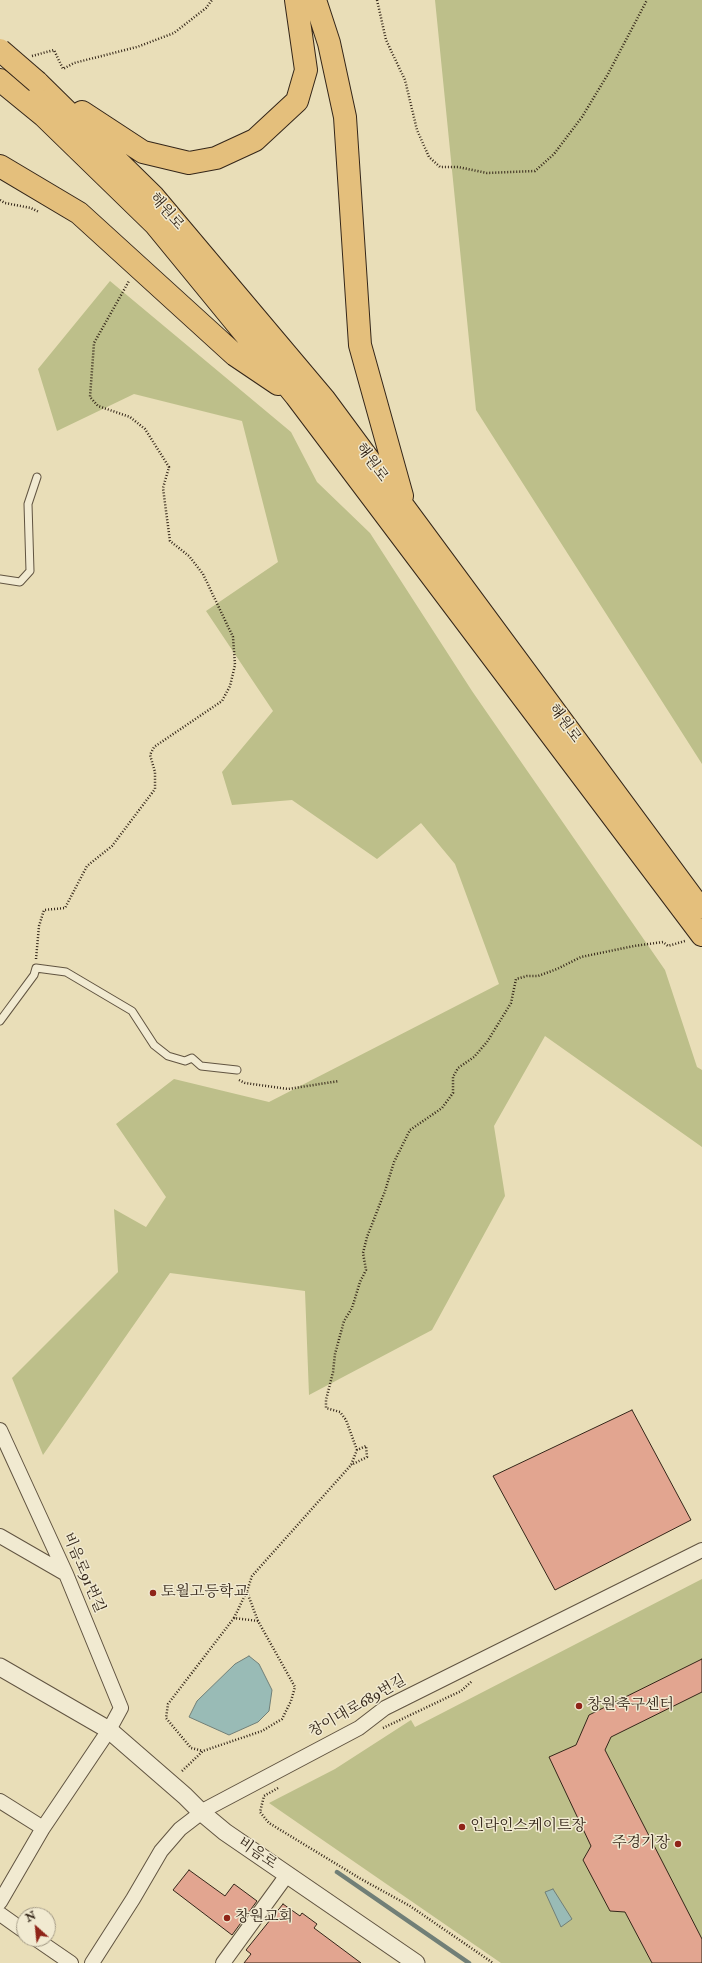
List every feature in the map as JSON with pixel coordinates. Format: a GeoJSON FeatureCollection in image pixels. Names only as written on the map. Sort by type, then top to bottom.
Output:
{"type":"FeatureCollection","features":[{"type":"Feature","properties":{"kind":"highway"},"geometry":{"type":"LineString","coordinates":[[37,82],[143,152],[189,163],[216,158],[255,140],[297,101],[306,70],[296,0]]}},
{"type":"Feature","properties":{"kind":"highway"},"geometry":{"type":"LineString","coordinates":[[315,0],[329,43],[345,117],[360,345],[405,509]]}},
{"type":"Feature","properties":{"kind":"highway","name":"해원로"},"geometry":{"type":"LineString","coordinates":[[0,50],[37,82],[153,196],[324,399],[702,910]]}},
{"type":"Feature","properties":{"kind":"highway","name":"해원로"},"geometry":{"type":"LineString","coordinates":[[0,80],[44,116],[155,224],[296,396],[693,938]]}},
{"type":"Feature","properties":{"kind":"highway"},"geometry":{"type":"LineString","coordinates":[[0,166],[78,213],[235,356],[296,396]]}},
{"type":"Feature","properties":{"kind":"street","name":"비음로91번길"},"geometry":{"type":"LineString","coordinates":[[0,1430],[66,1574],[122,1708],[109,1730]]}},
{"type":"Feature","properties":{"kind":"street"},"geometry":{"type":"LineString","coordinates":[[0,1536],[66,1574]]}},
{"type":"Feature","properties":{"kind":"street","name":"창이대로689번길"},"geometry":{"type":"LineString","coordinates":[[92,1963],[162,1851],[180,1829],[201,1812],[358,1728],[385,1708],[702,1550]]}},
{"type":"Feature","properties":{"kind":"street","name":"비음로"},"geometry":{"type":"LineString","coordinates":[[0,1667],[109,1730],[185,1796],[201,1812],[226,1832],[416,1963]]}},
{"type":"Feature","properties":{"kind":"street"},"geometry":{"type":"LineString","coordinates":[[0,1902],[43,1828],[109,1730]]}},
{"type":"Feature","properties":{"kind":"street"},"geometry":{"type":"LineString","coordinates":[[0,1801],[43,1828]]}},
{"type":"Feature","properties":{"kind":"street"},"geometry":{"type":"LineString","coordinates":[[223,1963],[287,1875]]}},
{"type":"Feature","properties":{"kind":"street"},"geometry":{"type":"LineString","coordinates":[[0,1914],[16,1925]]}},
{"type":"Feature","properties":{"kind":"street"},"geometry":{"type":"LineString","coordinates":[[48,1947],[71,1963]]}},
{"type":"Feature","properties":{"kind":"lane"},"geometry":{"type":"LineString","coordinates":[[0,579],[20,582],[30,571],[28,504],[37,477]]}},
{"type":"Feature","properties":{"kind":"lane"},"geometry":{"type":"LineString","coordinates":[[0,1021],[34,975],[36,968],[66,972],[132,1011],[154,1045],[168,1056],[185,1061],[192,1058],[201,1066],[236,1070]]}},
{"type":"Feature","properties":{"kind":"path"},"geometry":{"type":"LineString","coordinates":[[26,57],[54,50],[63,69],[74,63],[137,47],[174,33],[206,8],[212,0]]}},
{"type":"Feature","properties":{"kind":"path"},"geometry":{"type":"LineString","coordinates":[[377,0],[386,40],[405,80],[417,130],[429,157],[440,167],[458,167],[487,173],[535,171],[554,154],[594,99],[647,0]]}},
{"type":"Feature","properties":{"kind":"path"},"geometry":{"type":"LineString","coordinates":[[0,200],[5,203],[31,208],[44,214]]}},
{"type":"Feature","properties":{"kind":"path"},"geometry":{"type":"LineString","coordinates":[[37,950],[39,926],[44,910],[65,908],[87,866],[112,846],[156,789],[155,772],[150,755],[154,747],[222,701],[230,686],[235,665],[233,637],[203,574],[189,556],[170,541],[163,488],[169,467],[145,429],[130,417],[98,406],[90,397],[94,343],[131,278]]}},
{"type":"Feature","properties":{"kind":"path"},"geometry":{"type":"LineString","coordinates":[[357,1450],[346,1420],[340,1412],[326,1408],[326,1400],[333,1372],[335,1354],[344,1321],[352,1308],[360,1282],[366,1270],[363,1253],[367,1237],[385,1192],[394,1162],[410,1130],[442,1108],[452,1093],[453,1077],[458,1068],[474,1057],[487,1042],[511,1003],[516,979],[527,976],[538,976],[557,970],[581,957],[634,946],[663,942],[668,946],[693,938]]}},
{"type":"Feature","properties":{"kind":"path"},"geometry":{"type":"LineString","coordinates":[[215,1068],[245,1083],[288,1089],[339,1081]]}},
{"type":"Feature","properties":{"kind":"path"},"geometry":{"type":"LineString","coordinates":[[203,1751],[190,1748],[166,1718],[168,1704],[234,1618],[247,1591],[252,1576],[351,1464],[357,1450],[366,1446],[367,1457],[351,1464]]}},
{"type":"Feature","properties":{"kind":"path"},"geometry":{"type":"LineString","coordinates":[[182,1771],[203,1751],[262,1731],[282,1719],[291,1701],[295,1686],[258,1620],[247,1591]]}},
{"type":"Feature","properties":{"kind":"path"},"geometry":{"type":"LineString","coordinates":[[234,1618],[258,1620]]}},
{"type":"Feature","properties":{"kind":"path"},"geometry":{"type":"LineString","coordinates":[[382,1729],[461,1691],[477,1677]]}},
{"type":"Feature","properties":{"kind":"path"},"geometry":{"type":"LineString","coordinates":[[284,1785],[264,1796],[260,1812],[269,1823],[361,1879],[410,1906],[493,1963]]}},
{"type":"Feature","properties":{"kind":"green space"},"geometry":{"type":"Polygon","coordinates":[[[435,0],[702,0],[702,764],[476,410],[435,0]]]}},
{"type":"Feature","properties":{"kind":"green space"},"geometry":{"type":"Polygon","coordinates":[[[110,281],[291,432],[317,482],[370,533],[472,691],[665,970],[697,1067],[702,1070],[702,1147],[545,1036],[494,1126],[505,1196],[432,1330],[309,1395],[305,1291],[170,1273],[43,1455],[12,1378],[118,1272],[114,1209],[146,1227],[166,1197],[116,1124],[174,1079],[269,1102],[499,984],[455,864],[421,823],[377,859],[292,800],[232,805],[222,772],[273,711],[206,611],[278,562],[242,421],[134,394],[57,431],[38,369],[110,281]]]}},
{"type":"Feature","properties":{"kind":"green space","name":"창원축구센터"},"geometry":{"type":"Polygon","coordinates":[[[702,1579],[702,1963],[501,1963],[269,1803],[335,1769],[411,1720],[415,1727],[702,1579]]]}},
{"type":"Feature","properties":{"kind":"water"},"geometry":{"type":"Polygon","coordinates":[[[249,1656],[259,1664],[272,1690],[269,1711],[258,1722],[229,1735],[189,1717],[197,1701],[235,1664],[249,1656]]]}},
{"type":"Feature","properties":{"kind":"water"},"geometry":{"type":"Polygon","coordinates":[[[553,1889],[572,1919],[561,1927],[545,1892],[553,1889]]]}},
{"type":"Feature","properties":{"kind":"building"},"geometry":{"type":"Polygon","coordinates":[[[632,1410],[691,1520],[555,1590],[493,1476],[632,1410]]]}},
{"type":"Feature","properties":{"kind":"building","name":"창원축구센터"},"geometry":{"type":"Polygon","coordinates":[[[702,1659],[702,1692],[611,1737],[605,1750],[702,1939],[702,1963],[652,1963],[625,1912],[610,1911],[583,1860],[591,1846],[549,1757],[576,1745],[589,1715],[702,1659]]]}},
{"type":"Feature","properties":{"kind":"building","name":"창원교회"},"geometry":{"type":"Polygon","coordinates":[[[189,1870],[225,1896],[234,1884],[257,1901],[232,1935],[173,1890],[189,1870]]]}},
{"type":"Feature","properties":{"kind":"building"},"geometry":{"type":"Polygon","coordinates":[[[283,1904],[300,1916],[302,1913],[317,1924],[314,1928],[361,1963],[244,1963],[251,1954],[246,1950],[283,1904]]]}},
{"type":"Feature","properties":{"kind":"waterway"},"geometry":{"type":"LineString","coordinates":[[337,1872],[469,1963]]}},
{"type":"Feature","properties":{"kind":"place","name":"토월고등학교"},"geometry":{"type":"Point","coordinates":[153,1593]}},
{"type":"Feature","properties":{"kind":"place","name":"창원축구센터"},"geometry":{"type":"Point","coordinates":[579,1706]}},
{"type":"Feature","properties":{"kind":"place","name":"인라인스케이트장"},"geometry":{"type":"Point","coordinates":[462,1827]}},
{"type":"Feature","properties":{"kind":"place","name":"주경기장"},"geometry":{"type":"Point","coordinates":[678,1844]}},
{"type":"Feature","properties":{"kind":"place","name":"창원교회"},"geometry":{"type":"Point","coordinates":[227,1918]}}]}
